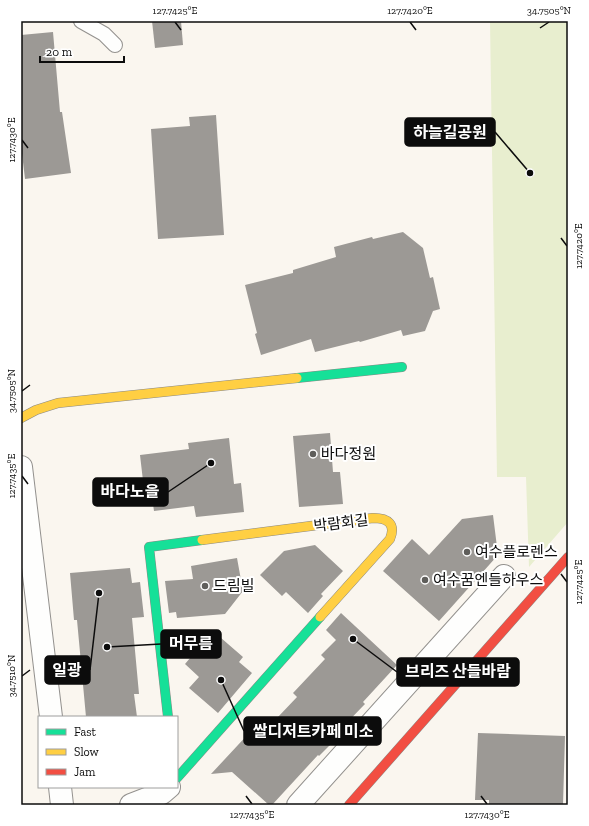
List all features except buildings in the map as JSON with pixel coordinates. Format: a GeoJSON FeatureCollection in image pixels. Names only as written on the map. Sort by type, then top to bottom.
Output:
{"type":"FeatureCollection","features":[{"type":"Feature","properties":{"kind":"street"},"geometry":{"type":"LineString","coordinates":[[21,418],[36,410],[58,403],[402,367]]}},
{"type":"Feature","properties":{"kind":"street"},"geometry":{"type":"LineString","coordinates":[[21,467],[51,716]]}},
{"type":"Feature","properties":{"kind":"street","name":"박람회길"},"geometry":{"type":"LineString","coordinates":[[168,716],[149,548],[373,518],[382,518],[389,523],[392,528],[392,534],[388,542],[178,777]]}},
{"type":"Feature","properties":{"kind":"street"},"geometry":{"type":"LineString","coordinates":[[349,805],[568,557]]}},
{"type":"Feature","properties":{"kind":"street"},"geometry":{"type":"LineString","coordinates":[[298,805],[504,576]]}},
{"type":"Feature","properties":{"kind":"street"},"geometry":{"type":"LineString","coordinates":[[60,788],[62,805]]}},
{"type":"Feature","properties":{"kind":"street"},"geometry":{"type":"LineString","coordinates":[[131,805],[162,793],[168,788]]}},
{"type":"Feature","properties":{"kind":"lane"},"geometry":{"type":"LineString","coordinates":[[81,21],[104,34],[115,45]]}},
{"type":"Feature","properties":{"kind":"green space"},"geometry":{"type":"Polygon","coordinates":[[[490,21],[568,21],[568,522],[529,567],[526,477],[497,477],[490,21]]]}},
{"type":"Feature","properties":{"kind":"traffic: fast"},"geometry":{"type":"LineString","coordinates":[[297,378],[402,367]]}},
{"type":"Feature","properties":{"kind":"traffic: fast"},"geometry":{"type":"LineString","coordinates":[[168,716],[149,547],[202,540]]}},
{"type":"Feature","properties":{"kind":"traffic: fast"},"geometry":{"type":"LineString","coordinates":[[178,777],[320,617]]}},
{"type":"Feature","properties":{"kind":"traffic: slow"},"geometry":{"type":"LineString","coordinates":[[21,418],[36,410],[58,403],[297,378]]}},
{"type":"Feature","properties":{"kind":"traffic: slow"},"geometry":{"type":"LineString","coordinates":[[202,540],[373,518],[387,521],[392,529],[390,539],[320,617]]}},
{"type":"Feature","properties":{"kind":"traffic: jam"},"geometry":{"type":"LineString","coordinates":[[349,805],[568,557]]}},
{"type":"Feature","properties":{"kind":"place","name":"하늘길공원"},"geometry":{"type":"Point","coordinates":[530,173]}},
{"type":"Feature","properties":{"kind":"place","name":"바다정원"},"geometry":{"type":"Point","coordinates":[313,454]}},
{"type":"Feature","properties":{"kind":"place","name":"바다노을"},"geometry":{"type":"Point","coordinates":[211,463]}},
{"type":"Feature","properties":{"kind":"place","name":"여수플로렌스"},"geometry":{"type":"Point","coordinates":[467,552]}},
{"type":"Feature","properties":{"kind":"place","name":"여수꿈엔들하우스"},"geometry":{"type":"Point","coordinates":[425,580]}},
{"type":"Feature","properties":{"kind":"place","name":"드림빌"},"geometry":{"type":"Point","coordinates":[205,586]}},
{"type":"Feature","properties":{"kind":"place","name":"일광"},"geometry":{"type":"Point","coordinates":[99,593]}},
{"type":"Feature","properties":{"kind":"place","name":"브리즈 산들바람"},"geometry":{"type":"Point","coordinates":[353,639]}},
{"type":"Feature","properties":{"kind":"place","name":"머무름"},"geometry":{"type":"Point","coordinates":[107,647]}},
{"type":"Feature","properties":{"kind":"place","name":"쌀디저트카페 미소"},"geometry":{"type":"Point","coordinates":[221,680]}}]}
